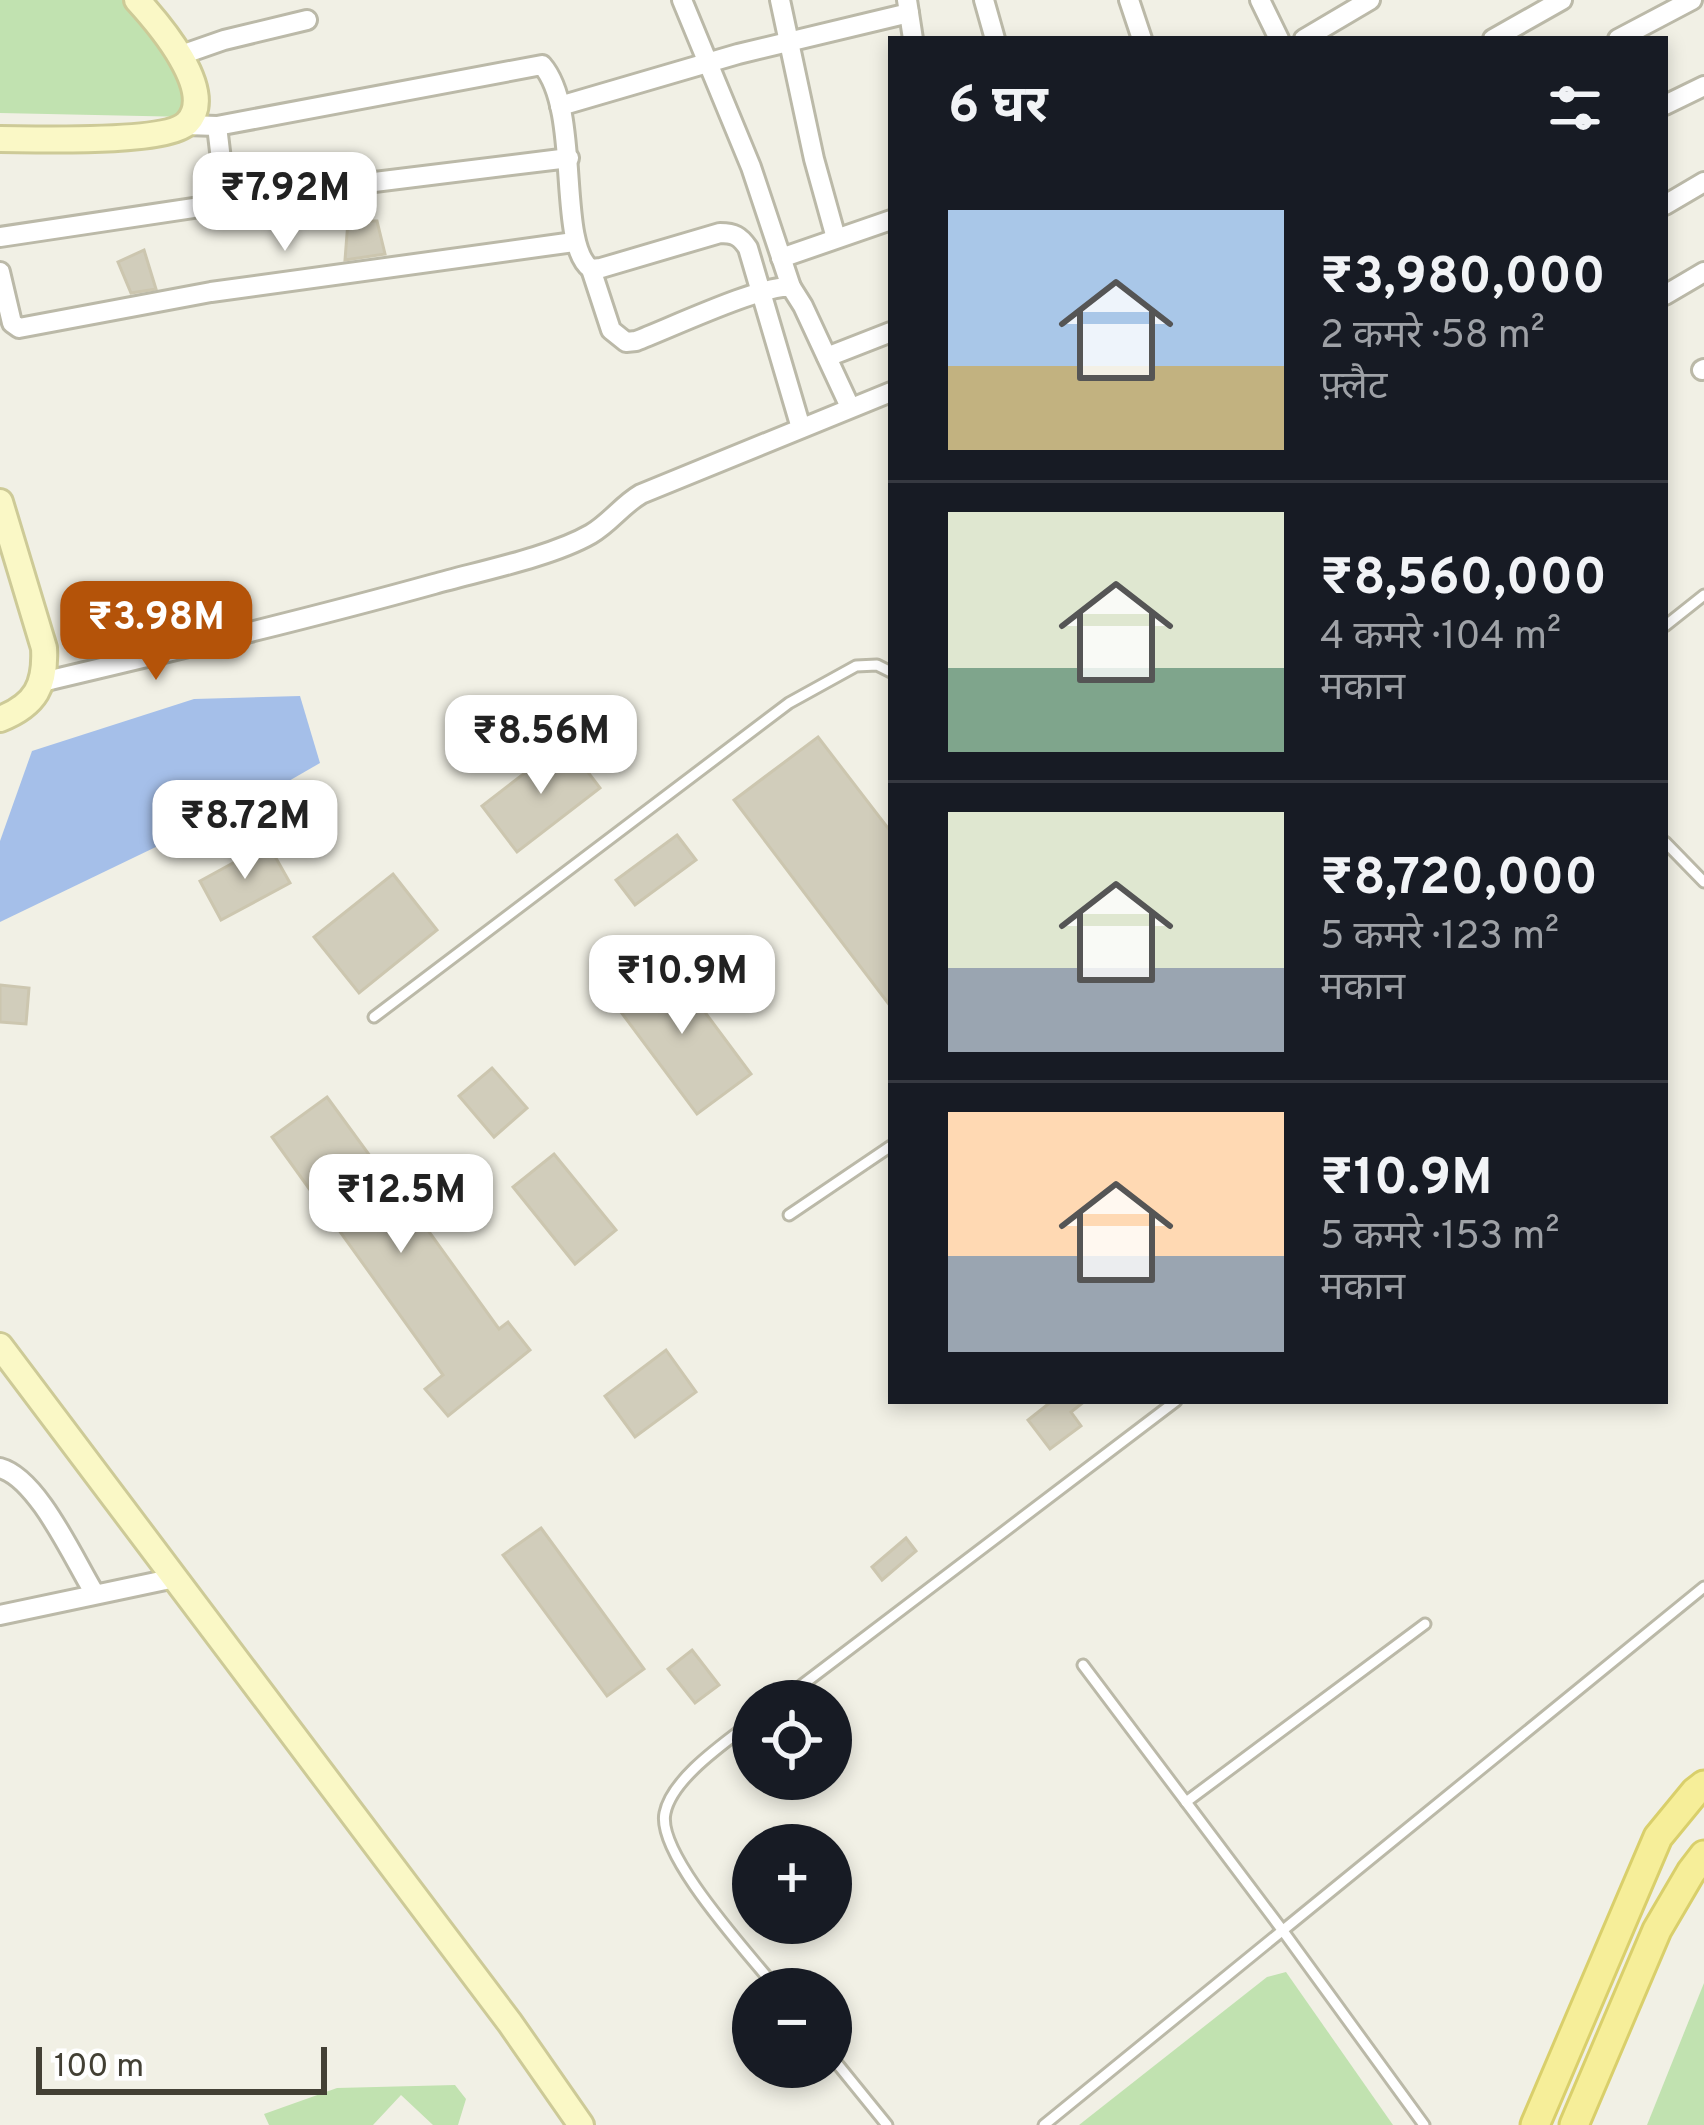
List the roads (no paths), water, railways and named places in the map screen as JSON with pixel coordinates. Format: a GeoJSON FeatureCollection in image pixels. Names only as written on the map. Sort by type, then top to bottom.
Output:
{"type":"FeatureCollection","features":[{"type":"Feature","properties":{"kind":"main road"},"geometry":{"type":"LineString","coordinates":[[1535,2125],[1658,1838],[1704,1785]]}},
{"type":"Feature","properties":{"kind":"main road"},"geometry":{"type":"LineString","coordinates":[[1574,2125],[1657,1930],[1704,1856]]}},
{"type":"Feature","properties":{"kind":"street"},"geometry":{"type":"LineString","coordinates":[[682,0],[751,167],[791,287],[850,407]]}},
{"type":"Feature","properties":{"kind":"street"},"geometry":{"type":"LineString","coordinates":[[780,0],[836,238]]}},
{"type":"Feature","properties":{"kind":"street"},"geometry":{"type":"LineString","coordinates":[[984,0],[994,36]]}},
{"type":"Feature","properties":{"kind":"street"},"geometry":{"type":"LineString","coordinates":[[1129,0],[1141,36]]}},
{"type":"Feature","properties":{"kind":"street"},"geometry":{"type":"LineString","coordinates":[[1260,0],[1278,36]]}},
{"type":"Feature","properties":{"kind":"street"},"geometry":{"type":"LineString","coordinates":[[1308,36],[1341,8],[1370,0]]}},
{"type":"Feature","properties":{"kind":"street"},"geometry":{"type":"LineString","coordinates":[[1497,36],[1562,0]]}},
{"type":"Feature","properties":{"kind":"street"},"geometry":{"type":"LineString","coordinates":[[1624,36],[1692,0]]}},
{"type":"Feature","properties":{"kind":"street"},"geometry":{"type":"LineString","coordinates":[[144,2],[181,56],[194,88],[193,114],[186,124]]}},
{"type":"Feature","properties":{"kind":"street"},"geometry":{"type":"LineString","coordinates":[[560,106],[908,7]]}},
{"type":"Feature","properties":{"kind":"street"},"geometry":{"type":"LineString","coordinates":[[181,56],[224,40],[308,20]]}},
{"type":"Feature","properties":{"kind":"street"},"geometry":{"type":"LineString","coordinates":[[0,139],[126,136],[163,133],[186,124],[217,126],[542,64],[560,106],[569,158],[574,242],[582,262],[591,269],[610,330],[626,342],[636,341],[759,293],[791,287]]}},
{"type":"Feature","properties":{"kind":"street"},"geometry":{"type":"LineString","coordinates":[[1668,104],[1704,86]]}},
{"type":"Feature","properties":{"kind":"street"},"geometry":{"type":"LineString","coordinates":[[217,126],[226,202]]}},
{"type":"Feature","properties":{"kind":"street"},"geometry":{"type":"LineString","coordinates":[[0,237],[569,158]]}},
{"type":"Feature","properties":{"kind":"street"},"geometry":{"type":"LineString","coordinates":[[1668,203],[1704,182]]}},
{"type":"Feature","properties":{"kind":"street"},"geometry":{"type":"LineString","coordinates":[[782,258],[888,221]]}},
{"type":"Feature","properties":{"kind":"street"},"geometry":{"type":"LineString","coordinates":[[591,269],[770,223]]}},
{"type":"Feature","properties":{"kind":"street"},"geometry":{"type":"LineString","coordinates":[[734,233],[748,248],[801,428]]}},
{"type":"Feature","properties":{"kind":"street"},"geometry":{"type":"LineString","coordinates":[[0,272],[8,330],[212,292],[574,242]]}},
{"type":"Feature","properties":{"kind":"street"},"geometry":{"type":"LineString","coordinates":[[1668,294],[1704,272]]}},
{"type":"Feature","properties":{"kind":"street"},"geometry":{"type":"LineString","coordinates":[[827,357],[888,333]]}},
{"type":"Feature","properties":{"kind":"street"},"geometry":{"type":"LineString","coordinates":[[42,682],[257,632],[520,560],[591,534],[625,502],[641,494],[888,393]]}},
{"type":"Feature","properties":{"kind":"street"},"geometry":{"type":"LineString","coordinates":[[0,502],[44,648],[42,682],[33,698],[17,712],[0,718]]}},
{"type":"Feature","properties":{"kind":"street"},"geometry":{"type":"LineString","coordinates":[[0,1346],[510,2023],[581,2125]]}},
{"type":"Feature","properties":{"kind":"street"},"geometry":{"type":"LineString","coordinates":[[0,1468],[34,1491],[94,1594]]}},
{"type":"Feature","properties":{"kind":"street"},"geometry":{"type":"LineString","coordinates":[[0,1616],[175,1578]]}},
{"type":"Feature","properties":{"kind":"lane"},"geometry":{"type":"LineString","coordinates":[[1668,624],[1704,595]]}},
{"type":"Feature","properties":{"kind":"lane"},"geometry":{"type":"LineString","coordinates":[[374,1017],[789,703],[856,666],[868,663],[888,671]]}},
{"type":"Feature","properties":{"kind":"lane"},"geometry":{"type":"LineString","coordinates":[[1668,845],[1704,881]]}},
{"type":"Feature","properties":{"kind":"lane"},"geometry":{"type":"LineString","coordinates":[[789,1215],[888,1148]]}},
{"type":"Feature","properties":{"kind":"lane"},"geometry":{"type":"LineString","coordinates":[[809,1680],[1172,1404]]}},
{"type":"Feature","properties":{"kind":"lane"},"geometry":{"type":"LineString","coordinates":[[1044,2125],[1704,1587]]}},
{"type":"Feature","properties":{"kind":"lane"},"geometry":{"type":"LineString","coordinates":[[1186,1802],[1425,1624]]}},
{"type":"Feature","properties":{"kind":"lane"},"geometry":{"type":"LineString","coordinates":[[1083,1665],[1424,2125]]}},
{"type":"Feature","properties":{"kind":"lane"},"geometry":{"type":"LineString","coordinates":[[732,1738],[690,1772],[672,1796],[664,1815],[665,1831],[690,1880],[760,1968]]}},
{"type":"Feature","properties":{"kind":"lane"},"geometry":{"type":"LineString","coordinates":[[852,2082],[886,2125]]}},
{"type":"Feature","properties":{"kind":"water"},"geometry":{"type":"Polygon","coordinates":[[[300,696],[320,763],[268,793],[0,922],[0,841],[32,751],[194,699],[300,696]]]}}]}
